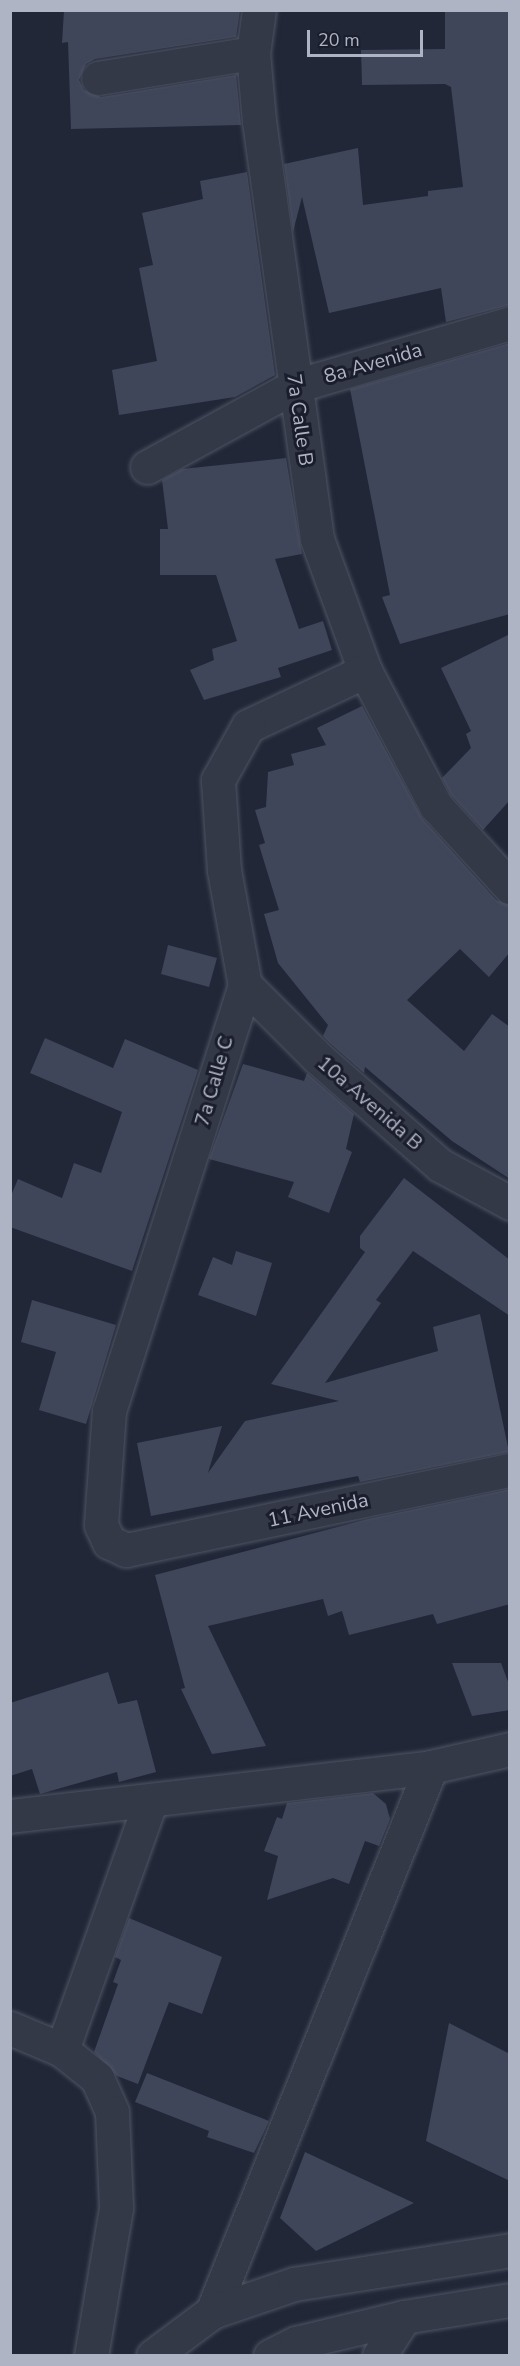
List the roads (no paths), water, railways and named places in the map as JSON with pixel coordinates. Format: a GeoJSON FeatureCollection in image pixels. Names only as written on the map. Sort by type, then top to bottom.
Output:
{"type":"FeatureCollection","features":[{"type":"Feature","properties":{"kind":"street","name":"7a Calle B"},"geometry":{"type":"LineString","coordinates":[[259,10],[253,53],[295,386],[317,538],[366,671],[436,806],[510,887]]}},
{"type":"Feature","properties":{"kind":"street"},"geometry":{"type":"LineString","coordinates":[[98,78],[253,53]]}},
{"type":"Feature","properties":{"kind":"street","name":"8a Avenida"},"geometry":{"type":"LineString","coordinates":[[147,466],[295,386],[510,323]]}},
{"type":"Feature","properties":{"kind":"street","name":"7a Calle C"},"geometry":{"type":"LineString","coordinates":[[126,1550],[110,1542],[101,1525],[109,1410],[244,985],[224,870],[218,780],[248,726],[366,671]]}},
{"type":"Feature","properties":{"kind":"street","name":"10a Avenida B"},"geometry":{"type":"LineString","coordinates":[[244,985],[317,1057],[440,1165],[510,1203]]}},
{"type":"Feature","properties":{"kind":"street","name":"11 Avenida"},"geometry":{"type":"LineString","coordinates":[[126,1550],[510,1470]]}},
{"type":"Feature","properties":{"kind":"street"},"geometry":{"type":"LineString","coordinates":[[10,1816],[150,1803],[431,1767],[510,1749]]}},
{"type":"Feature","properties":{"kind":"street"},"geometry":{"type":"LineString","coordinates":[[212,2312],[431,1767]]}},
{"type":"Feature","properties":{"kind":"street"},"geometry":{"type":"LineString","coordinates":[[62,2050],[150,1803]]}},
{"type":"Feature","properties":{"kind":"street"},"geometry":{"type":"LineString","coordinates":[[10,2028],[62,2050],[97,2078],[112,2112],[116,2208],[92,2355]]}},
{"type":"Feature","properties":{"kind":"street"},"geometry":{"type":"LineString","coordinates":[[153,2355],[212,2312],[294,2284],[510,2250]]}},
{"type":"Feature","properties":{"kind":"street"},"geometry":{"type":"LineString","coordinates":[[270,2355],[296,2343],[404,2317],[510,2300]]}},
{"type":"Feature","properties":{"kind":"street"},"geometry":{"type":"LineString","coordinates":[[379,2355],[404,2317]]}}]}
